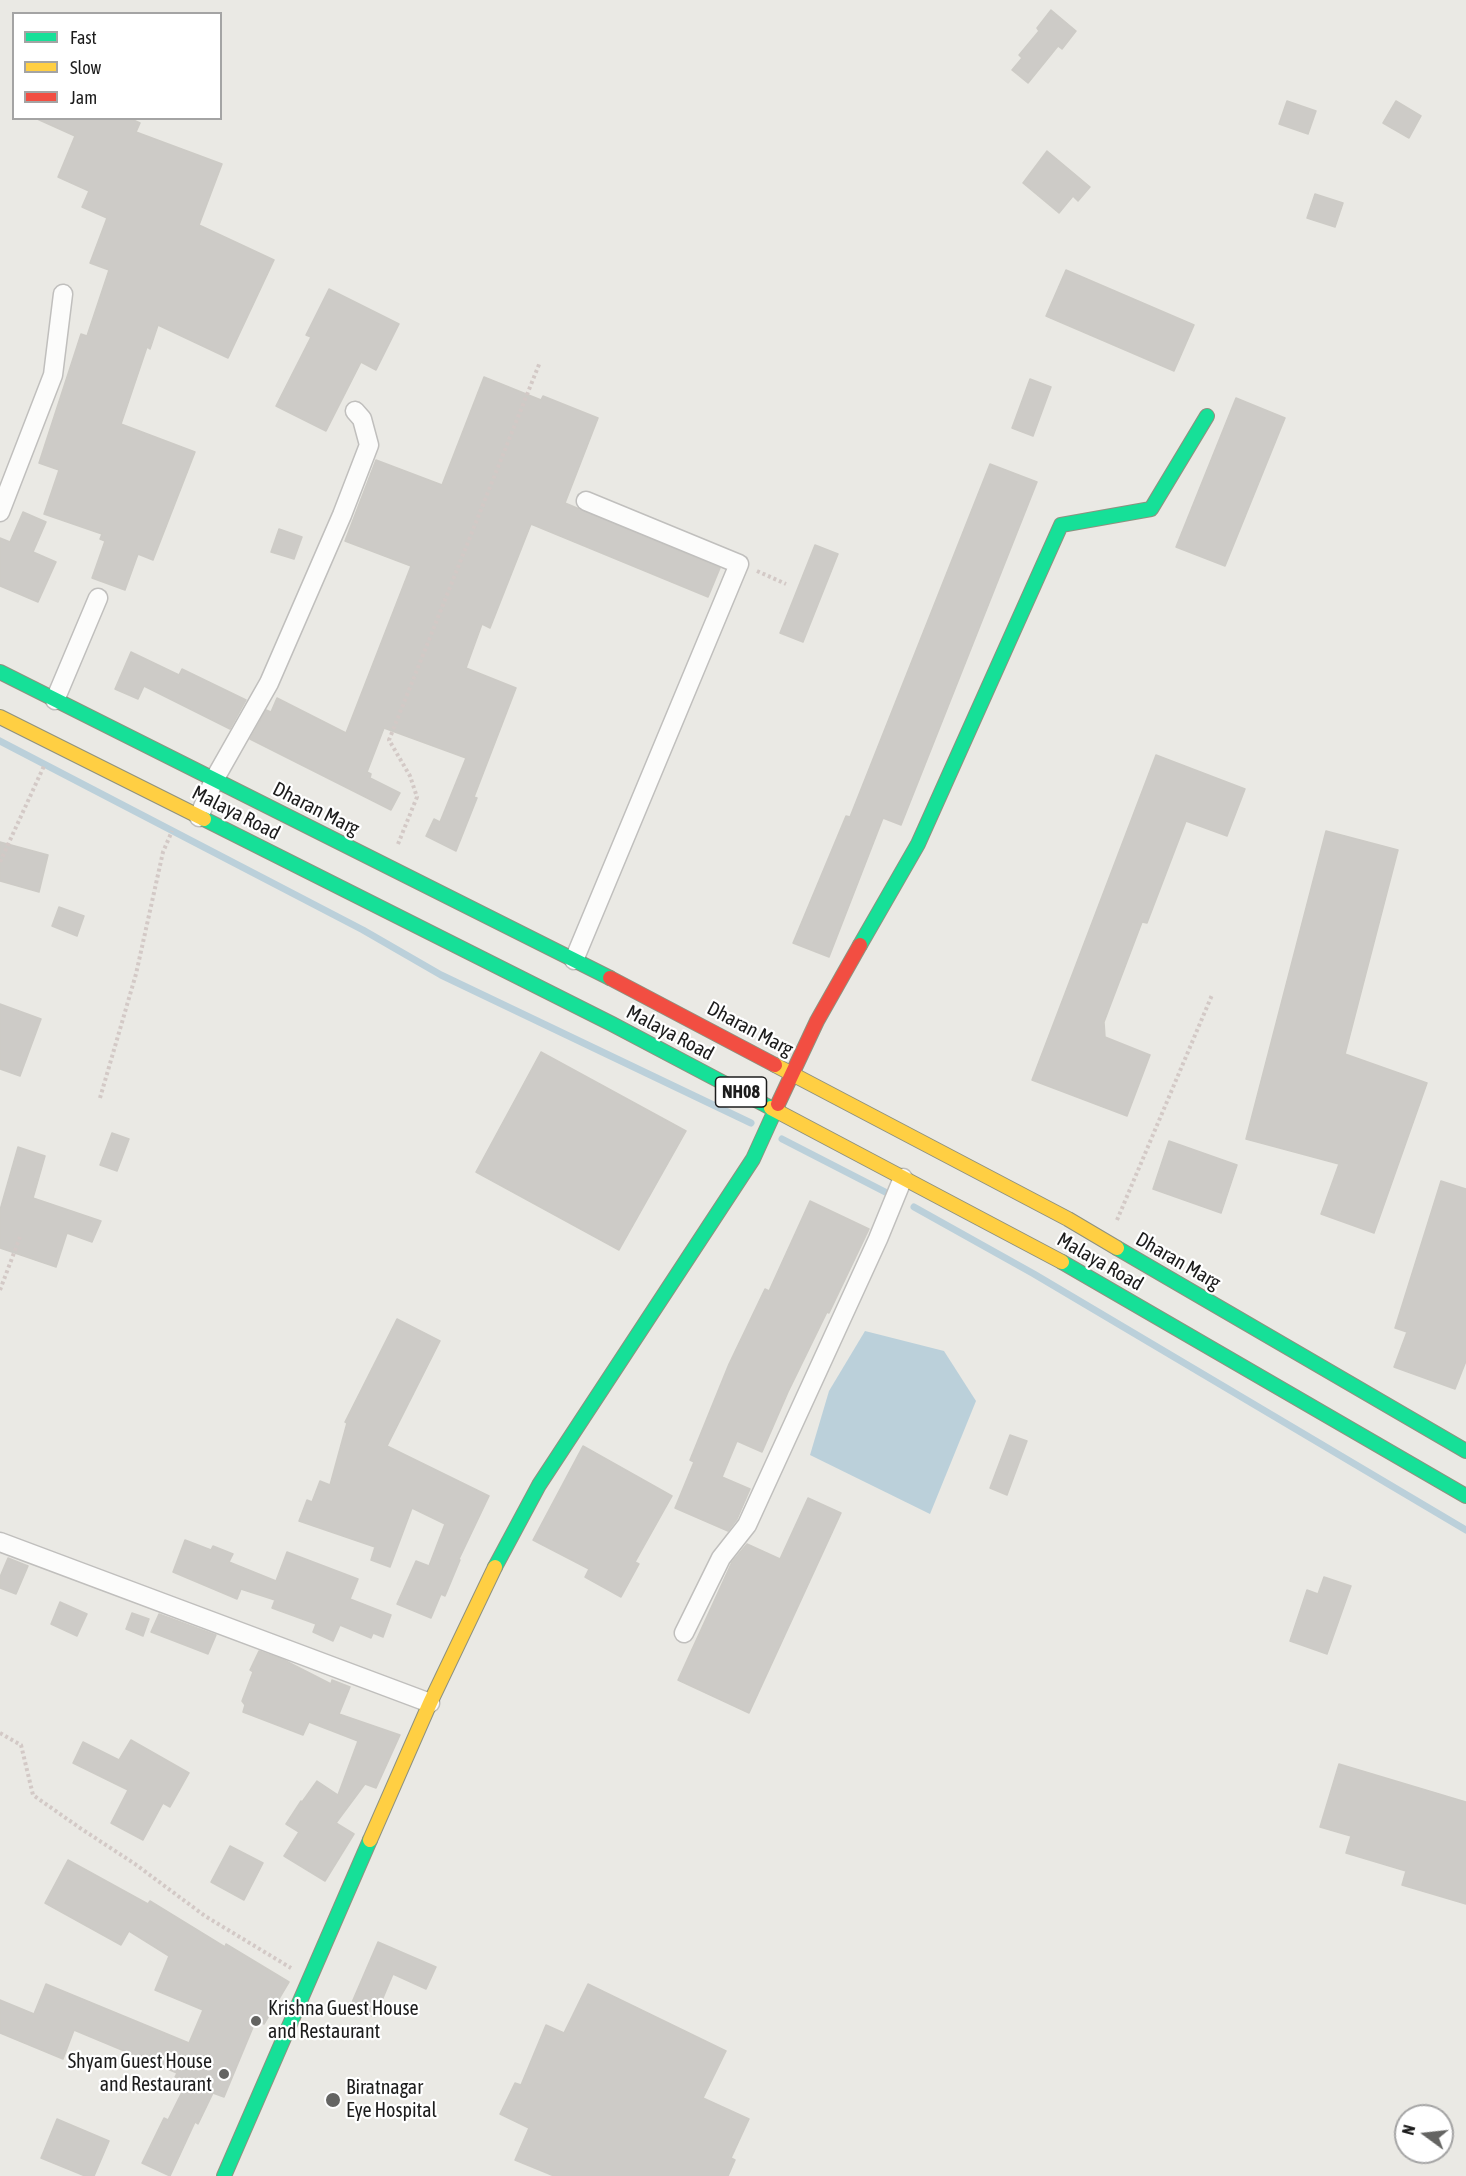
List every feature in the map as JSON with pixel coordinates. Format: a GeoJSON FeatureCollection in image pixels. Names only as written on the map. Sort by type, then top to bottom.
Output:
{"type":"FeatureCollection","features":[{"type":"Feature","properties":{"kind":"main road"},"geometry":{"type":"LineString","coordinates":[[224,2176],[430,1703],[490,1577],[539,1485],[753,1159],[817,1021],[918,844],[1061,525],[1151,509],[1207,416]]}},
{"type":"Feature","properties":{"kind":"main road","name":"Dharan Marg"},"geometry":{"type":"LineString","coordinates":[[0,672],[574,960],[1058,1214],[1108,1243],[1130,1261],[1466,1450]]}},
{"type":"Feature","properties":{"kind":"main road","name":"Malaya Road"},"geometry":{"type":"LineString","coordinates":[[0,717],[612,1024],[1116,1288],[1466,1496]]}},
{"type":"Feature","properties":{"kind":"street"},"geometry":{"type":"LineString","coordinates":[[0,513],[53,375],[63,294]]}},
{"type":"Feature","properties":{"kind":"street"},"geometry":{"type":"LineString","coordinates":[[199,817],[214,780],[269,683],[342,515],[369,445],[362,419],[355,411]]}},
{"type":"Feature","properties":{"kind":"street"},"geometry":{"type":"LineString","coordinates":[[574,960],[739,564],[586,501]]}},
{"type":"Feature","properties":{"kind":"street"},"geometry":{"type":"LineString","coordinates":[[55,700],[98,598]]}},
{"type":"Feature","properties":{"kind":"street"},"geometry":{"type":"LineString","coordinates":[[684,1633],[721,1557],[747,1525],[878,1239],[903,1178]]}},
{"type":"Feature","properties":{"kind":"street"},"geometry":{"type":"LineString","coordinates":[[0,1542],[430,1703]]}},
{"type":"Feature","properties":{"kind":"path"},"geometry":{"type":"LineString","coordinates":[[389,867],[417,797],[410,776],[388,740],[540,362]]}},
{"type":"Feature","properties":{"kind":"path"},"geometry":{"type":"LineString","coordinates":[[739,564],[786,584]]}},
{"type":"Feature","properties":{"kind":"path"},"geometry":{"type":"LineString","coordinates":[[0,862],[53,743]]}},
{"type":"Feature","properties":{"kind":"path"},"geometry":{"type":"LineString","coordinates":[[100,1098],[136,974],[163,852],[181,807]]}},
{"type":"Feature","properties":{"kind":"path"},"geometry":{"type":"LineString","coordinates":[[1108,1243],[1130,1185],[1212,995]]}},
{"type":"Feature","properties":{"kind":"path"},"geometry":{"type":"LineString","coordinates":[[0,1290],[20,1238]]}},
{"type":"Feature","properties":{"kind":"path"},"geometry":{"type":"LineString","coordinates":[[0,1733],[21,1745],[33,1795],[135,1864],[205,1917],[309,1980]]}},
{"type":"Feature","properties":{"kind":"water"},"geometry":{"type":"Polygon","coordinates":[[[865,1331],[944,1351],[976,1401],[930,1514],[810,1455],[829,1391],[865,1331]]]}},
{"type":"Feature","properties":{"kind":"building"},"geometry":{"type":"Polygon","coordinates":[[[1051,10],[1076,31],[1062,49],[1058,46],[1028,83],[1012,70],[1022,58],[1019,55],[1039,31],[1037,28],[1051,10]]]}},
{"type":"Feature","properties":{"kind":"building"},"geometry":{"type":"Polygon","coordinates":[[[1287,101],[1316,111],[1308,134],[1279,124],[1287,101]]]}},
{"type":"Feature","properties":{"kind":"building"},"geometry":{"type":"Polygon","coordinates":[[[1396,101],[1421,116],[1409,138],[1383,123],[1396,101]]]}},
{"type":"Feature","properties":{"kind":"building"},"geometry":{"type":"Polygon","coordinates":[[[39,120],[133,120],[140,123],[136,132],[222,164],[199,225],[274,260],[228,358],[158,325],[150,349],[147,347],[121,424],[195,452],[153,560],[138,554],[125,590],[92,578],[105,541],[100,539],[102,534],[44,514],[59,470],[39,463],[81,334],[87,336],[109,270],[90,263],[107,218],[82,207],[89,191],[58,177],[75,136],[39,120]]]}},
{"type":"Feature","properties":{"kind":"building"},"geometry":{"type":"Polygon","coordinates":[[[1047,151],[1090,187],[1078,201],[1073,196],[1059,213],[1023,183],[1047,151]]]}},
{"type":"Feature","properties":{"kind":"building"},"geometry":{"type":"Polygon","coordinates":[[[1315,194],[1343,203],[1335,227],[1307,218],[1315,194]]]}},
{"type":"Feature","properties":{"kind":"building"},"geometry":{"type":"Polygon","coordinates":[[[1066,270],[1194,325],[1174,371],[1046,316],[1066,270]]]}},
{"type":"Feature","properties":{"kind":"building"},"geometry":{"type":"Polygon","coordinates":[[[329,289],[399,324],[376,370],[361,362],[326,431],[276,406],[311,337],[306,335],[329,289]]]}},
{"type":"Feature","properties":{"kind":"building"},"geometry":{"type":"Polygon","coordinates":[[[484,377],[541,400],[543,396],[598,418],[565,503],[720,568],[708,597],[531,524],[490,628],[482,624],[466,668],[516,688],[456,851],[426,836],[434,819],[440,822],[466,758],[384,728],[367,772],[371,774],[370,778],[400,793],[391,810],[250,739],[266,710],[271,712],[277,698],[346,733],[411,566],[345,541],[376,460],[442,485],[484,377]]]}},
{"type":"Feature","properties":{"kind":"building"},"geometry":{"type":"Polygon","coordinates":[[[1030,379],[1051,387],[1033,436],[1012,428],[1030,379]]]}},
{"type":"Feature","properties":{"kind":"building"},"geometry":{"type":"Polygon","coordinates":[[[1236,398],[1285,418],[1225,566],[1176,547],[1236,398]]]}},
{"type":"Feature","properties":{"kind":"building"},"geometry":{"type":"Polygon","coordinates":[[[990,464],[1037,482],[901,825],[883,818],[829,957],[793,943],[846,816],[850,817],[990,464]]]}},
{"type":"Feature","properties":{"kind":"building"},"geometry":{"type":"Polygon","coordinates":[[[23,512],[46,522],[33,552],[56,562],[38,602],[0,586],[0,538],[10,542],[23,512]]]}},
{"type":"Feature","properties":{"kind":"building"},"geometry":{"type":"Polygon","coordinates":[[[279,529],[302,537],[294,559],[271,552],[279,529]]]}},
{"type":"Feature","properties":{"kind":"building"},"geometry":{"type":"Polygon","coordinates":[[[815,545],[838,554],[803,642],[780,633],[815,545]]]}},
{"type":"Feature","properties":{"kind":"building"},"geometry":{"type":"Polygon","coordinates":[[[131,652],[179,675],[182,669],[246,700],[230,729],[144,686],[138,699],[115,689],[131,652]]]}},
{"type":"Feature","properties":{"kind":"building"},"geometry":{"type":"Polygon","coordinates":[[[1156,755],[1245,789],[1227,836],[1186,821],[1147,923],[1142,922],[1104,1022],[1105,1037],[1150,1055],[1127,1116],[1032,1080],[1156,755]]]}},
{"type":"Feature","properties":{"kind":"building"},"geometry":{"type":"Polygon","coordinates":[[[1326,831],[1398,850],[1345,1054],[1427,1083],[1374,1233],[1321,1214],[1339,1164],[1246,1139],[1326,831]]]}},
{"type":"Feature","properties":{"kind":"building"},"geometry":{"type":"Polygon","coordinates":[[[0,842],[48,855],[39,892],[0,881],[0,842]]]}},
{"type":"Feature","properties":{"kind":"building"},"geometry":{"type":"Polygon","coordinates":[[[59,907],[84,916],[77,936],[52,926],[59,907]]]}},
{"type":"Feature","properties":{"kind":"building"},"geometry":{"type":"Polygon","coordinates":[[[0,1004],[41,1019],[20,1076],[0,1069],[0,1004]]]}},
{"type":"Feature","properties":{"kind":"building"},"geometry":{"type":"Polygon","coordinates":[[[541,1052],[686,1131],[619,1250],[476,1172],[541,1052]]]}},
{"type":"Feature","properties":{"kind":"building"},"geometry":{"type":"Polygon","coordinates":[[[112,1133],[129,1139],[117,1171],[100,1165],[112,1133]]]}},
{"type":"Feature","properties":{"kind":"building"},"geometry":{"type":"Polygon","coordinates":[[[1169,1141],[1237,1165],[1221,1213],[1153,1189],[1169,1141]]]}},
{"type":"Feature","properties":{"kind":"building"},"geometry":{"type":"Polygon","coordinates":[[[18,1147],[45,1156],[33,1198],[101,1221],[92,1242],[67,1233],[56,1267],[0,1248],[0,1210],[18,1147]]]}},
{"type":"Feature","properties":{"kind":"building"},"geometry":{"type":"Polygon","coordinates":[[[1441,1181],[1466,1189],[1466,1361],[1455,1389],[1394,1367],[1407,1332],[1395,1328],[1441,1181]]]}},
{"type":"Feature","properties":{"kind":"building"},"geometry":{"type":"Polygon","coordinates":[[[810,1201],[869,1229],[788,1392],[762,1452],[737,1441],[722,1477],[750,1489],[737,1519],[728,1531],[675,1508],[694,1462],[690,1460],[729,1364],[765,1289],[769,1291],[810,1201]]]}},
{"type":"Feature","properties":{"kind":"building"},"geometry":{"type":"Polygon","coordinates":[[[397,1319],[440,1341],[387,1446],[489,1496],[459,1559],[445,1596],[441,1594],[431,1618],[397,1604],[416,1561],[429,1566],[445,1524],[412,1508],[390,1567],[371,1560],[375,1547],[299,1521],[307,1500],[312,1502],[320,1481],[330,1485],[347,1423],[345,1422],[397,1319]]]}},
{"type":"Feature","properties":{"kind":"building"},"geometry":{"type":"Polygon","coordinates":[[[1010,1435],[1027,1441],[1007,1495],[990,1488],[1010,1435]]]}},
{"type":"Feature","properties":{"kind":"building"},"geometry":{"type":"Polygon","coordinates":[[[583,1446],[672,1496],[635,1562],[639,1564],[621,1597],[585,1577],[589,1569],[533,1540],[583,1446]]]}},
{"type":"Feature","properties":{"kind":"building"},"geometry":{"type":"Polygon","coordinates":[[[808,1498],[841,1513],[749,1713],[678,1680],[732,1562],[747,1544],[780,1559],[808,1498]]]}},
{"type":"Feature","properties":{"kind":"building"},"geometry":{"type":"Polygon","coordinates":[[[185,1540],[211,1550],[213,1546],[233,1554],[229,1562],[276,1581],[287,1552],[358,1579],[350,1599],[391,1615],[383,1637],[373,1633],[371,1638],[340,1625],[333,1641],[313,1632],[316,1624],[272,1608],[275,1600],[241,1589],[237,1599],[173,1572],[185,1540]]]}},
{"type":"Feature","properties":{"kind":"building"},"geometry":{"type":"Polygon","coordinates":[[[8,1558],[28,1566],[16,1594],[0,1588],[0,1577],[8,1558]]]}},
{"type":"Feature","properties":{"kind":"building"},"geometry":{"type":"Polygon","coordinates":[[[1324,1577],[1351,1586],[1327,1654],[1290,1641],[1307,1590],[1318,1594],[1324,1577]]]}},
{"type":"Feature","properties":{"kind":"building"},"geometry":{"type":"Polygon","coordinates":[[[60,1602],[87,1614],[77,1636],[51,1624],[60,1602]]]}},
{"type":"Feature","properties":{"kind":"building"},"geometry":{"type":"Polygon","coordinates":[[[132,1613],[149,1619],[143,1636],[126,1629],[132,1613]]]}},
{"type":"Feature","properties":{"kind":"building"},"geometry":{"type":"Polygon","coordinates":[[[159,1614],[216,1635],[208,1654],[151,1632],[159,1614]]]}},
{"type":"Feature","properties":{"kind":"building"},"geometry":{"type":"Polygon","coordinates":[[[259,1651],[282,1659],[331,1684],[332,1680],[350,1687],[339,1714],[400,1735],[376,1788],[365,1784],[336,1823],[354,1834],[325,1881],[284,1856],[299,1832],[286,1824],[317,1781],[338,1795],[358,1741],[309,1722],[303,1735],[243,1712],[245,1705],[242,1701],[253,1672],[250,1670],[259,1651]]]}},
{"type":"Feature","properties":{"kind":"building"},"geometry":{"type":"Polygon","coordinates":[[[131,1740],[189,1773],[170,1807],[163,1803],[143,1840],[111,1823],[128,1790],[73,1763],[83,1742],[119,1760],[131,1740]]]}},
{"type":"Feature","properties":{"kind":"building"},"geometry":{"type":"Polygon","coordinates":[[[1339,1764],[1466,1802],[1466,1904],[1402,1885],[1406,1871],[1346,1853],[1351,1836],[1320,1827],[1339,1764]]]}},
{"type":"Feature","properties":{"kind":"building"},"geometry":{"type":"Polygon","coordinates":[[[230,1846],[263,1863],[244,1900],[211,1882],[230,1846]]]}},
{"type":"Feature","properties":{"kind":"building"},"geometry":{"type":"Polygon","coordinates":[[[68,1860],[148,1904],[150,1901],[225,1947],[226,1944],[289,1982],[264,2024],[256,2020],[224,2097],[213,2093],[198,2124],[195,2122],[170,2176],[142,2163],[164,2118],[168,2120],[187,2082],[175,2077],[177,2073],[74,2030],[63,2059],[0,2033],[0,2000],[34,2014],[46,1984],[189,2043],[203,2010],[155,1990],[169,1956],[129,1931],[121,1945],[45,1903],[68,1860]]]}},
{"type":"Feature","properties":{"kind":"building"},"geometry":{"type":"Polygon","coordinates":[[[378,1942],[436,1967],[426,1989],[393,1974],[375,2017],[350,2007],[378,1942]]]}},
{"type":"Feature","properties":{"kind":"building"},"geometry":{"type":"Polygon","coordinates":[[[588,1984],[726,2051],[703,2098],[749,2119],[731,2158],[735,2160],[728,2176],[554,2176],[515,2160],[529,2128],[500,2114],[515,2083],[521,2085],[546,2025],[564,2033],[588,1984]]]}},
{"type":"Feature","properties":{"kind":"building"},"geometry":{"type":"Polygon","coordinates":[[[57,2119],[109,2141],[94,2176],[85,2176],[41,2158],[57,2119]]]}},
{"type":"Feature","properties":{"kind":"waterway"},"geometry":{"type":"LineString","coordinates":[[0,741],[363,930],[441,975],[751,1123]]}},
{"type":"Feature","properties":{"kind":"waterway"},"geometry":{"type":"LineString","coordinates":[[782,1139],[891,1195]]}},
{"type":"Feature","properties":{"kind":"waterway"},"geometry":{"type":"LineString","coordinates":[[914,1207],[1034,1274],[1466,1530]]}},
{"type":"Feature","properties":{"kind":"traffic: fast"},"geometry":{"type":"LineString","coordinates":[[860,945],[918,844],[1061,525],[1151,509],[1207,416]]}},
{"type":"Feature","properties":{"kind":"traffic: fast"},"geometry":{"type":"LineString","coordinates":[[0,672],[610,978]]}},
{"type":"Feature","properties":{"kind":"traffic: fast"},"geometry":{"type":"LineString","coordinates":[[204,819],[612,1024],[771,1108]]}},
{"type":"Feature","properties":{"kind":"traffic: fast"},"geometry":{"type":"LineString","coordinates":[[495,1567],[539,1485],[753,1159],[778,1104]]}},
{"type":"Feature","properties":{"kind":"traffic: fast"},"geometry":{"type":"LineString","coordinates":[[1117,1248],[1466,1451]]}},
{"type":"Feature","properties":{"kind":"traffic: fast"},"geometry":{"type":"LineString","coordinates":[[1062,1262],[1466,1496]]}},
{"type":"Feature","properties":{"kind":"traffic: fast"},"geometry":{"type":"LineString","coordinates":[[224,2176],[370,1840]]}},
{"type":"Feature","properties":{"kind":"traffic: slow"},"geometry":{"type":"LineString","coordinates":[[0,717],[204,819]]}},
{"type":"Feature","properties":{"kind":"traffic: slow"},"geometry":{"type":"LineString","coordinates":[[775,1065],[1068,1219],[1117,1248]]}},
{"type":"Feature","properties":{"kind":"traffic: slow"},"geometry":{"type":"LineString","coordinates":[[771,1108],[1062,1262]]}},
{"type":"Feature","properties":{"kind":"traffic: slow"},"geometry":{"type":"LineString","coordinates":[[370,1840],[430,1703],[495,1567]]}},
{"type":"Feature","properties":{"kind":"traffic: jam"},"geometry":{"type":"LineString","coordinates":[[778,1104],[817,1021],[860,945]]}},
{"type":"Feature","properties":{"kind":"traffic: jam"},"geometry":{"type":"LineString","coordinates":[[610,978],[775,1065]]}},
{"type":"Feature","properties":{"kind":"place","name":"Krishna Guest House and Restaurant"},"geometry":{"type":"Point","coordinates":[256,2021]}},
{"type":"Feature","properties":{"kind":"place","name":"Shyam Guest House and Restaurant"},"geometry":{"type":"Point","coordinates":[224,2074]}},
{"type":"Feature","properties":{"kind":"place","name":"Biratnagar Eye Hospital"},"geometry":{"type":"Point","coordinates":[333,2100]}}]}
